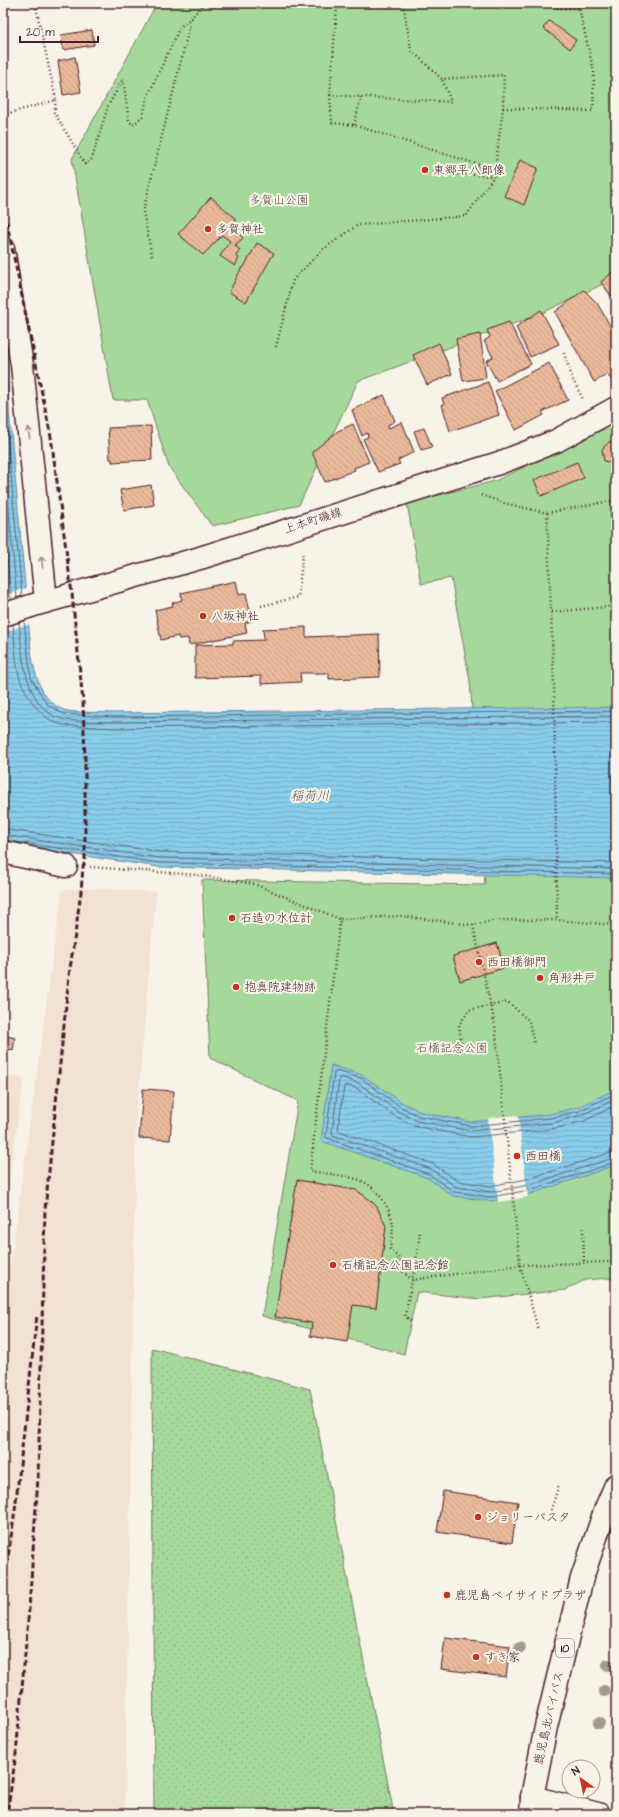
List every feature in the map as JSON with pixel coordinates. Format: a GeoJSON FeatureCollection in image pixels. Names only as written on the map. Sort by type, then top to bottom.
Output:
{"type":"FeatureCollection","features":[{"type":"Feature","properties":{"kind":"main road"},"geometry":{"type":"LineString","coordinates":[[3,248],[22,365],[40,603]]}},
{"type":"Feature","properties":{"kind":"main road","name":"上本町磯線"},"geometry":{"type":"LineString","coordinates":[[3,615],[40,603],[200,558],[305,523],[499,463],[556,441],[616,408]]}},
{"type":"Feature","properties":{"kind":"main road"},"geometry":{"type":"LineString","coordinates":[[3,852],[66,866]]}},
{"type":"Feature","properties":{"kind":"main road","name":"鹿児島北バイパス"},"geometry":{"type":"LineString","coordinates":[[531,1806],[546,1727],[582,1578],[606,1508],[616,1486]]}},
{"type":"Feature","properties":{"kind":"main road"},"geometry":{"type":"LineString","coordinates":[[531,1806],[598,1814]]}},
{"type":"Feature","properties":{"kind":"path"},"geometry":{"type":"LineString","coordinates":[[35,3],[56,100],[54,112],[85,164],[92,159],[108,106],[123,79],[129,121],[133,125],[142,116],[147,98],[180,27],[192,17],[204,3]]}},
{"type":"Feature","properties":{"kind":"path"},"geometry":{"type":"LineString","coordinates":[[337,3],[330,95],[332,123],[354,125],[480,164],[479,175]]}},
{"type":"Feature","properties":{"kind":"path"},"geometry":{"type":"LineString","coordinates":[[330,95],[451,102],[442,79],[411,50],[403,3]]}},
{"type":"Feature","properties":{"kind":"path"},"geometry":{"type":"LineString","coordinates":[[554,3],[555,8],[579,8],[594,3]]}},
{"type":"Feature","properties":{"kind":"path"},"geometry":{"type":"LineString","coordinates":[[504,108],[593,112],[594,72],[579,8]]}},
{"type":"Feature","properties":{"kind":"path"},"geometry":{"type":"LineString","coordinates":[[152,256],[143,211],[192,17]]}},
{"type":"Feature","properties":{"kind":"path"},"geometry":{"type":"LineString","coordinates":[[276,347],[293,280],[322,250],[358,225],[466,216],[494,176],[504,108],[504,74],[442,79]]}},
{"type":"Feature","properties":{"kind":"path"},"geometry":{"type":"LineString","coordinates":[[354,125],[361,96]]}},
{"type":"Feature","properties":{"kind":"path"},"geometry":{"type":"LineString","coordinates":[[3,115],[56,100]]}},
{"type":"Feature","properties":{"kind":"path"},"geometry":{"type":"LineString","coordinates":[[441,172],[494,176]]}},
{"type":"Feature","properties":{"kind":"path"},"geometry":{"type":"LineString","coordinates":[[564,354],[572,380],[583,401]]}},
{"type":"Feature","properties":{"kind":"path"},"geometry":{"type":"LineString","coordinates":[[477,492],[482,496],[504,503],[547,513],[616,500]]}},
{"type":"Feature","properties":{"kind":"path"},"geometry":{"type":"LineString","coordinates":[[547,513],[554,686],[558,888],[557,920]]}},
{"type":"Feature","properties":{"kind":"path"},"geometry":{"type":"LineString","coordinates":[[261,606],[298,597],[305,523]]}},
{"type":"Feature","properties":{"kind":"path"},"geometry":{"type":"LineString","coordinates":[[552,612],[616,606]]}},
{"type":"Feature","properties":{"kind":"path"},"geometry":{"type":"LineString","coordinates":[[66,866],[197,876],[254,884],[340,919],[401,916],[473,925],[496,920],[557,920],[616,925]]}},
{"type":"Feature","properties":{"kind":"path"},"geometry":{"type":"LineString","coordinates":[[340,919],[310,1170],[362,1181],[373,1188],[388,1210],[391,1218],[393,1227],[390,1249],[402,1262],[402,1271],[412,1280],[520,1265],[611,1262],[616,1255]]}},
{"type":"Feature","properties":{"kind":"path"},"geometry":{"type":"LineString","coordinates":[[473,925],[495,1024],[520,1265],[538,1329]]}},
{"type":"Feature","properties":{"kind":"path"},"geometry":{"type":"LineString","coordinates":[[462,1050],[459,1025],[469,1010],[491,1004],[508,1002],[528,1020],[534,1044]]}},
{"type":"Feature","properties":{"kind":"path"},"geometry":{"type":"LineString","coordinates":[[583,1228],[584,1263]]}},
{"type":"Feature","properties":{"kind":"path"},"geometry":{"type":"LineString","coordinates":[[412,1321],[405,1316],[416,1267],[420,1233]]}},
{"type":"Feature","properties":{"kind":"path"},"geometry":{"type":"LineString","coordinates":[[550,1514],[558,1484]]}},
{"type":"Feature","properties":{"kind":"shaded area"},"geometry":{"type":"Polygon","coordinates":[[[99,888],[156,892],[136,1120],[125,1814],[3,1814],[3,1318],[62,890],[99,888]]]}},
{"type":"Feature","properties":{"kind":"shaded area"},"geometry":{"type":"Polygon","coordinates":[[[3,1075],[24,1079],[3,1219],[3,1075]]]}},
{"type":"Feature","properties":{"kind":"green space","name":"多賀山公園"},"geometry":{"type":"Polygon","coordinates":[[[157,3],[616,3],[616,278],[540,314],[358,381],[299,505],[212,526],[169,467],[147,400],[113,400],[72,159],[157,3]]]}},
{"type":"Feature","properties":{"kind":"green space","name":"石橋記念公園"},"geometry":{"type":"Polygon","coordinates":[[[616,421],[616,1281],[609,1278],[585,1280],[565,1290],[480,1299],[417,1292],[404,1354],[262,1316],[298,1101],[210,1058],[202,880],[485,885],[470,681],[451,578],[421,584],[407,503],[495,481],[608,427],[616,421]]]}},
{"type":"Feature","properties":{"kind":"green space"},"geometry":{"type":"Polygon","coordinates":[[[152,1348],[310,1389],[394,1814],[154,1814],[152,1348]]]}},
{"type":"Feature","properties":{"kind":"water","name":"稲荷川"},"geometry":{"type":"Polygon","coordinates":[[[3,329],[6,337],[9,411],[31,650],[36,676],[49,700],[56,706],[68,711],[113,713],[616,707],[616,878],[159,867],[3,844],[3,329]]]}},
{"type":"Feature","properties":{"kind":"water"},"geometry":{"type":"Polygon","coordinates":[[[331,1065],[362,1075],[401,1102],[421,1112],[471,1122],[550,1114],[578,1107],[616,1089],[616,1165],[531,1194],[491,1201],[453,1196],[428,1178],[321,1141],[331,1065]]]}},
{"type":"Feature","properties":{"kind":"pier"},"geometry":{"type":"Polygon","coordinates":[[[27,588],[30,624],[3,632],[3,595],[27,588]]]}},
{"type":"Feature","properties":{"kind":"pier"},"geometry":{"type":"Polygon","coordinates":[[[518,1115],[528,1197],[498,1202],[488,1118],[518,1115]]]}},
{"type":"Feature","properties":{"kind":"building"},"geometry":{"type":"Polygon","coordinates":[[[50,3],[73,3],[72,6],[50,6],[50,3]]]}},
{"type":"Feature","properties":{"kind":"building"},"geometry":{"type":"Polygon","coordinates":[[[549,21],[576,40],[570,49],[543,28],[549,21]]]}},
{"type":"Feature","properties":{"kind":"building"},"geometry":{"type":"Polygon","coordinates":[[[92,30],[94,45],[63,50],[61,35],[92,30]]]}},
{"type":"Feature","properties":{"kind":"building"},"geometry":{"type":"Polygon","coordinates":[[[75,57],[81,92],[63,95],[58,61],[75,57]]]}},
{"type":"Feature","properties":{"kind":"building"},"geometry":{"type":"Polygon","coordinates":[[[520,160],[538,168],[524,205],[504,196],[520,160]]]}},
{"type":"Feature","properties":{"kind":"building","name":"多賀神社"},"geometry":{"type":"Polygon","coordinates":[[[211,197],[236,219],[231,225],[243,238],[235,245],[240,250],[236,256],[239,258],[235,266],[220,256],[230,241],[222,235],[203,255],[178,234],[211,197]]]}},
{"type":"Feature","properties":{"kind":"building"},"geometry":{"type":"Polygon","coordinates":[[[257,243],[274,253],[246,302],[229,292],[257,243]]]}},
{"type":"Feature","properties":{"kind":"building"},"geometry":{"type":"Polygon","coordinates":[[[615,270],[616,294],[611,296],[601,282],[615,270]]]}},
{"type":"Feature","properties":{"kind":"building"},"geometry":{"type":"Polygon","coordinates":[[[584,290],[597,303],[616,336],[616,377],[611,379],[607,375],[594,382],[555,312],[584,290]]]}},
{"type":"Feature","properties":{"kind":"building"},"geometry":{"type":"Polygon","coordinates":[[[541,310],[559,344],[530,357],[516,327],[541,310]]]}},
{"type":"Feature","properties":{"kind":"building"},"geometry":{"type":"Polygon","coordinates":[[[509,322],[531,364],[497,381],[486,361],[493,357],[484,341],[490,337],[487,330],[509,322]]]}},
{"type":"Feature","properties":{"kind":"building"},"geometry":{"type":"Polygon","coordinates":[[[480,334],[486,378],[463,381],[456,339],[480,334]]]}},
{"type":"Feature","properties":{"kind":"building"},"geometry":{"type":"Polygon","coordinates":[[[439,343],[452,374],[427,385],[413,355],[439,343]]]}},
{"type":"Feature","properties":{"kind":"building"},"geometry":{"type":"Polygon","coordinates":[[[549,363],[568,400],[542,412],[544,415],[516,430],[495,391],[549,363]]]}},
{"type":"Feature","properties":{"kind":"building"},"geometry":{"type":"Polygon","coordinates":[[[488,382],[499,415],[450,431],[442,405],[444,404],[442,398],[488,382]]]}},
{"type":"Feature","properties":{"kind":"building"},"geometry":{"type":"Polygon","coordinates":[[[384,395],[395,421],[388,425],[389,428],[402,422],[414,452],[398,460],[400,464],[378,472],[363,439],[368,437],[367,433],[362,436],[352,410],[384,395]]]}},
{"type":"Feature","properties":{"kind":"building"},"geometry":{"type":"Polygon","coordinates":[[[353,424],[369,462],[354,468],[355,470],[325,482],[312,452],[338,431],[353,424]]]}},
{"type":"Feature","properties":{"kind":"building"},"geometry":{"type":"Polygon","coordinates":[[[151,426],[152,460],[112,462],[112,459],[110,459],[108,428],[151,426]]]}},
{"type":"Feature","properties":{"kind":"building"},"geometry":{"type":"Polygon","coordinates":[[[424,428],[432,447],[421,450],[414,431],[424,428]]]}},
{"type":"Feature","properties":{"kind":"building"},"geometry":{"type":"Polygon","coordinates":[[[610,441],[616,443],[615,464],[604,461],[602,449],[610,441]]]}},
{"type":"Feature","properties":{"kind":"building"},"geometry":{"type":"Polygon","coordinates":[[[577,462],[584,478],[541,496],[534,480],[577,462]]]}},
{"type":"Feature","properties":{"kind":"building"},"geometry":{"type":"Polygon","coordinates":[[[151,485],[154,505],[124,510],[120,490],[151,485]]]}},
{"type":"Feature","properties":{"kind":"building","name":"八坂神社"},"geometry":{"type":"Polygon","coordinates":[[[236,581],[239,595],[246,593],[252,621],[245,623],[247,633],[189,645],[188,638],[179,639],[178,636],[161,640],[155,610],[173,606],[172,603],[182,600],[181,593],[236,581]]]}},
{"type":"Feature","properties":{"kind":"building"},"geometry":{"type":"Polygon","coordinates":[[[306,627],[306,637],[379,634],[380,677],[329,679],[329,673],[300,673],[301,682],[261,684],[261,676],[195,678],[195,645],[233,644],[233,641],[264,640],[263,629],[306,627]]]}},
{"type":"Feature","properties":{"kind":"building","name":"西田橋御門"},"geometry":{"type":"Polygon","coordinates":[[[497,943],[504,968],[460,981],[453,956],[497,943]]]}},
{"type":"Feature","properties":{"kind":"building"},"geometry":{"type":"Polygon","coordinates":[[[3,1035],[15,1038],[13,1050],[3,1048],[3,1035]]]}},
{"type":"Feature","properties":{"kind":"building"},"geometry":{"type":"Polygon","coordinates":[[[143,1089],[174,1091],[170,1140],[139,1138],[143,1089]]]}},
{"type":"Feature","properties":{"kind":"building","name":"石橋記念公園記念館"},"geometry":{"type":"Polygon","coordinates":[[[297,1180],[356,1190],[377,1207],[386,1226],[376,1308],[353,1305],[347,1342],[310,1336],[312,1323],[275,1317],[297,1180]]]}},
{"type":"Feature","properties":{"kind":"building","name":"ジョリーパスタ"},"geometry":{"type":"Polygon","coordinates":[[[443,1491],[518,1502],[512,1543],[437,1532],[443,1491]]]}},
{"type":"Feature","properties":{"kind":"building","name":"すき家"},"geometry":{"type":"Polygon","coordinates":[[[445,1638],[510,1646],[506,1677],[441,1669],[445,1638]]]}},
{"type":"Feature","properties":{"kind":"railway"},"geometry":{"type":"LineString","coordinates":[[3,204],[51,437],[72,594],[83,702],[85,759],[85,862],[83,867],[81,892],[69,976],[45,1210],[38,1478],[29,1609],[16,1754],[7,1814]]}},
{"type":"Feature","properties":{"kind":"railway"},"geometry":{"type":"LineString","coordinates":[[3,1591],[15,1510],[37,1315]]}},
{"type":"Feature","properties":{"kind":"place","name":"東郷平八郎像"},"geometry":{"type":"Point","coordinates":[425,170]}},
{"type":"Feature","properties":{"kind":"place","name":"多賀神社"},"geometry":{"type":"Point","coordinates":[208,229]}},
{"type":"Feature","properties":{"kind":"place","name":"八坂神社"},"geometry":{"type":"Point","coordinates":[203,616]}},
{"type":"Feature","properties":{"kind":"place","name":"石造の水位計"},"geometry":{"type":"Point","coordinates":[232,918]}},
{"type":"Feature","properties":{"kind":"place","name":"西田橋御門"},"geometry":{"type":"Point","coordinates":[479,962]}},
{"type":"Feature","properties":{"kind":"place","name":"角形井戸"},"geometry":{"type":"Point","coordinates":[540,978]}},
{"type":"Feature","properties":{"kind":"place","name":"抱真院建物跡"},"geometry":{"type":"Point","coordinates":[236,987]}},
{"type":"Feature","properties":{"kind":"place","name":"西田橋"},"geometry":{"type":"Point","coordinates":[517,1156]}},
{"type":"Feature","properties":{"kind":"place","name":"石橋記念公園記念館"},"geometry":{"type":"Point","coordinates":[333,1265]}},
{"type":"Feature","properties":{"kind":"place","name":"ジョリーパスタ"},"geometry":{"type":"Point","coordinates":[478,1517]}},
{"type":"Feature","properties":{"kind":"place","name":"鹿児島ベイサイドプラザ"},"geometry":{"type":"Point","coordinates":[447,1595]}},
{"type":"Feature","properties":{"kind":"place","name":"すき家"},"geometry":{"type":"Point","coordinates":[476,1657]}}]}
